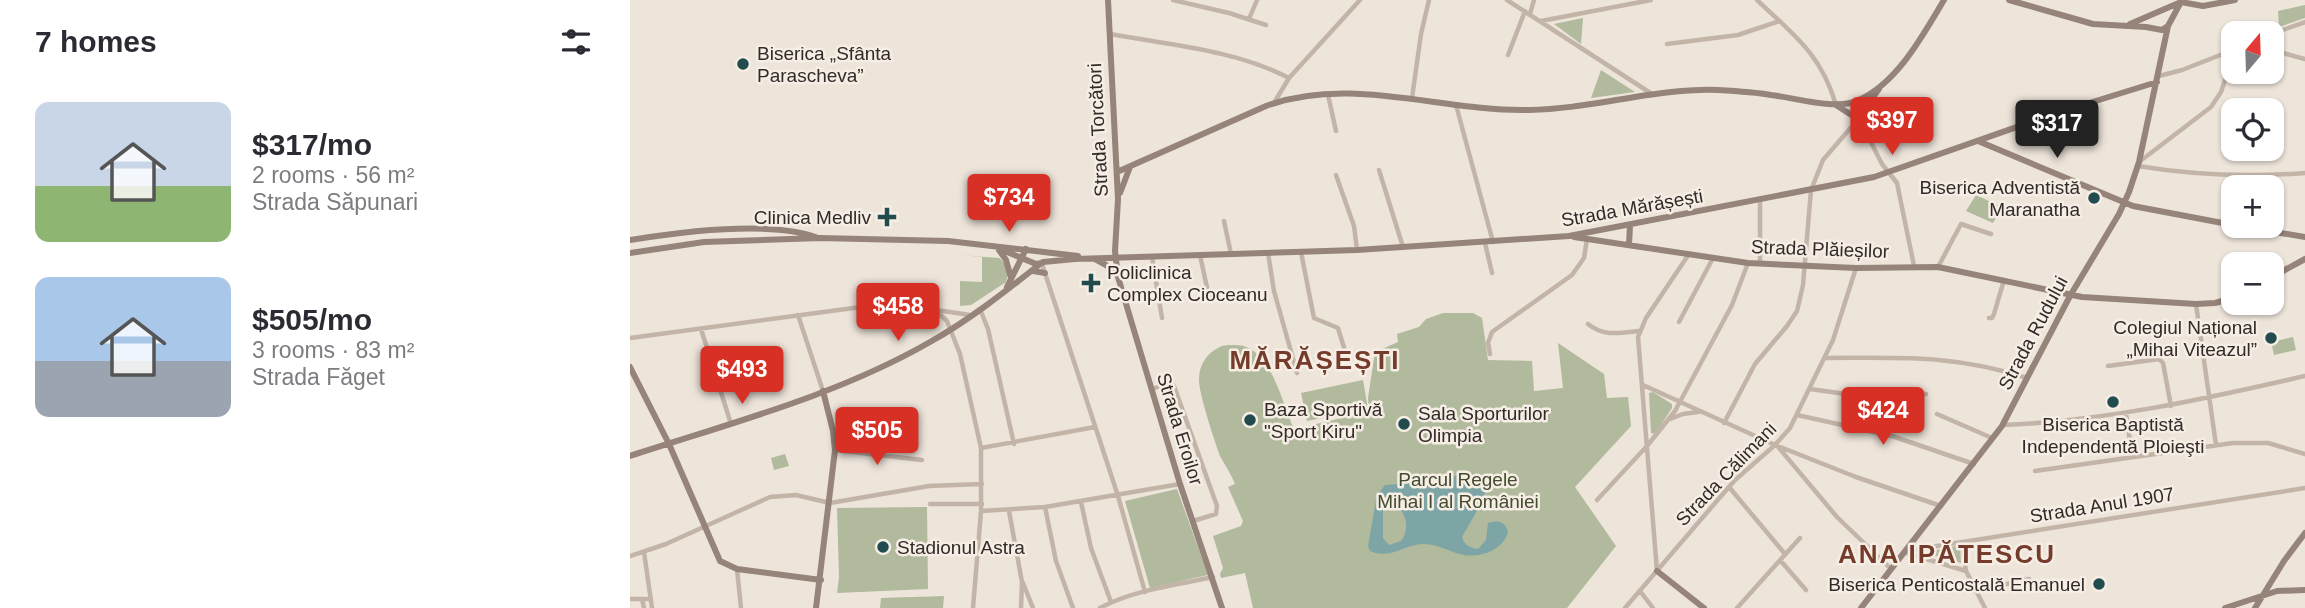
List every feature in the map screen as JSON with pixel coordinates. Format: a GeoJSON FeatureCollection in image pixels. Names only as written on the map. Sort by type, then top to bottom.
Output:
{"type":"FeatureCollection","features":[{"type":"Feature","properties":{"kind":"main road","name":"Strada Torcători"},"geometry":{"type":"LineString","coordinates":[[1108,0],[1118,199],[1115,258]]}},
{"type":"Feature","properties":{"kind":"main road"},"geometry":{"type":"LineString","coordinates":[[1857,115],[1911,52],[1944,0]]}},
{"type":"Feature","properties":{"kind":"main road"},"geometry":{"type":"LineString","coordinates":[[2009,0],[2087,22],[2157,29],[2169,25],[2168,15],[2156,13]]}},
{"type":"Feature","properties":{"kind":"main road"},"geometry":{"type":"LineString","coordinates":[[2125,26],[2182,1],[2203,6],[2235,0]]}},
{"type":"Feature","properties":{"kind":"main road","name":"Strada Rudului"},"geometry":{"type":"LineString","coordinates":[[1861,608],[2002,426],[2070,296],[2125,203],[2138,164],[2169,25],[2182,1]]}},
{"type":"Feature","properties":{"kind":"main road"},"geometry":{"type":"LineString","coordinates":[[2156,13],[2152,22],[2165,40]]}},
{"type":"Feature","properties":{"kind":"main road","name":"Strada Mărășești"},"geometry":{"type":"LineString","coordinates":[[990,246],[1040,263],[1093,258],[1403,248],[1569,236],[1760,201],[1888,172],[2158,79]]}},
{"type":"Feature","properties":{"kind":"main road"},"geometry":{"type":"LineString","coordinates":[[1854,103],[1884,82]]}},
{"type":"Feature","properties":{"kind":"main road"},"geometry":{"type":"LineString","coordinates":[[1116,172],[1274,103],[1328,95],[1372,94],[1530,110],[1652,94],[1720,90],[1836,105],[1863,105],[1857,115]]}},
{"type":"Feature","properties":{"kind":"main road"},"geometry":{"type":"LineString","coordinates":[[1854,103],[1857,115]]}},
{"type":"Feature","properties":{"kind":"main road"},"geometry":{"type":"LineString","coordinates":[[1836,105],[1857,115]]}},
{"type":"Feature","properties":{"kind":"main road"},"geometry":{"type":"LineString","coordinates":[[1978,141],[2125,203],[2150,211],[2221,223]]}},
{"type":"Feature","properties":{"kind":"main road"},"geometry":{"type":"LineString","coordinates":[[1118,199],[1130,166]]}},
{"type":"Feature","properties":{"kind":"main road"},"geometry":{"type":"LineString","coordinates":[[1629,245],[1630,225]]}},
{"type":"Feature","properties":{"kind":"main road","name":"Strada Mărășești"},"geometry":{"type":"LineString","coordinates":[[630,240],[704,230],[788,230],[820,238]]}},
{"type":"Feature","properties":{"kind":"main road"},"geometry":{"type":"LineString","coordinates":[[2284,234],[2305,237]]}},
{"type":"Feature","properties":{"kind":"main road","name":"Strada Plăieșilor"},"geometry":{"type":"LineString","coordinates":[[1569,236],[1748,263],[1805,267],[1938,267],[2070,296],[2196,304],[2221,301]]}},
{"type":"Feature","properties":{"kind":"main road","name":"Strada Mărășești"},"geometry":{"type":"LineString","coordinates":[[630,253],[704,242],[820,238],[934,241],[1093,258]]}},
{"type":"Feature","properties":{"kind":"main road"},"geometry":{"type":"LineString","coordinates":[[998,249],[1006,260],[1011,278]]}},
{"type":"Feature","properties":{"kind":"main road"},"geometry":{"type":"LineString","coordinates":[[1006,288],[1026,249]]}},
{"type":"Feature","properties":{"kind":"main road"},"geometry":{"type":"LineString","coordinates":[[630,456],[823,391],[903,356],[950,329],[1031,271],[1040,263],[1045,256],[1038,251],[1030,256],[1040,263]]}},
{"type":"Feature","properties":{"kind":"main road"},"geometry":{"type":"LineString","coordinates":[[1093,258],[1106,265],[1118,277]]}},
{"type":"Feature","properties":{"kind":"main road","name":"Strada Eroilor"},"geometry":{"type":"LineString","coordinates":[[1115,258],[1118,277],[1180,484],[1222,608]]}},
{"type":"Feature","properties":{"kind":"main road"},"geometry":{"type":"LineString","coordinates":[[2284,270],[2305,259]]}},
{"type":"Feature","properties":{"kind":"main road"},"geometry":{"type":"LineString","coordinates":[[1031,271],[1045,273]]}},
{"type":"Feature","properties":{"kind":"main road"},"geometry":{"type":"LineString","coordinates":[[630,367],[669,444],[720,561],[737,569],[821,580]]}},
{"type":"Feature","properties":{"kind":"main road"},"geometry":{"type":"LineString","coordinates":[[816,608],[835,450],[823,391]]}},
{"type":"Feature","properties":{"kind":"main road"},"geometry":{"type":"LineString","coordinates":[[2255,608],[2305,533]]}},
{"type":"Feature","properties":{"kind":"main road"},"geometry":{"type":"LineString","coordinates":[[1657,571],[1704,608]]}},
{"type":"Feature","properties":{"kind":"main road"},"geometry":{"type":"LineString","coordinates":[[2277,572],[2277,583],[2286,590]]}},
{"type":"Feature","properties":{"kind":"main road"},"geometry":{"type":"LineString","coordinates":[[2225,608],[2286,590],[2305,590]]}},
{"type":"Feature","properties":{"kind":"street"},"geometry":{"type":"LineString","coordinates":[[1173,0],[1266,25]]}},
{"type":"Feature","properties":{"kind":"street"},"geometry":{"type":"LineString","coordinates":[[1248,19],[1257,0]]}},
{"type":"Feature","properties":{"kind":"street"},"geometry":{"type":"LineString","coordinates":[[1274,103],[1289,78],[1360,0]]}},
{"type":"Feature","properties":{"kind":"street"},"geometry":{"type":"LineString","coordinates":[[1412,98],[1429,0]]}},
{"type":"Feature","properties":{"kind":"street"},"geometry":{"type":"LineString","coordinates":[[1507,0],[1652,94]]}},
{"type":"Feature","properties":{"kind":"street"},"geometry":{"type":"LineString","coordinates":[[1508,55],[1534,0]]}},
{"type":"Feature","properties":{"kind":"street"},"geometry":{"type":"LineString","coordinates":[[1541,21],[1651,0]]}},
{"type":"Feature","properties":{"kind":"street"},"geometry":{"type":"LineString","coordinates":[[1757,0],[1801,41],[1817,60],[1836,105]]}},
{"type":"Feature","properties":{"kind":"street"},"geometry":{"type":"LineString","coordinates":[[1667,44],[1738,35],[1780,21]]}},
{"type":"Feature","properties":{"kind":"street"},"geometry":{"type":"LineString","coordinates":[[2284,30],[2305,22]]}},
{"type":"Feature","properties":{"kind":"street"},"geometry":{"type":"LineString","coordinates":[[1109,34],[1218,54],[1256,64],[1289,78]]}},
{"type":"Feature","properties":{"kind":"street"},"geometry":{"type":"LineString","coordinates":[[2284,53],[2305,59]]}},
{"type":"Feature","properties":{"kind":"street","name":"Strada Mărășești"},"geometry":{"type":"LineString","coordinates":[[2158,79],[2221,55]]}},
{"type":"Feature","properties":{"kind":"street"},"geometry":{"type":"LineString","coordinates":[[2138,164],[2211,107],[2224,84]]}},
{"type":"Feature","properties":{"kind":"street"},"geometry":{"type":"LineString","coordinates":[[1328,95],[1336,131]]}},
{"type":"Feature","properties":{"kind":"street"},"geometry":{"type":"LineString","coordinates":[[1456,104],[1489,243],[1492,272]]}},
{"type":"Feature","properties":{"kind":"street"},"geometry":{"type":"LineString","coordinates":[[1857,115],[1882,164],[1897,183],[1914,267]]}},
{"type":"Feature","properties":{"kind":"street"},"geometry":{"type":"LineString","coordinates":[[1724,423],[1755,364],[1797,311],[1803,285],[1811,190],[1823,160],[1853,125],[1857,115]]}},
{"type":"Feature","properties":{"kind":"street"},"geometry":{"type":"LineString","coordinates":[[2138,164],[2233,174],[2305,173]]}},
{"type":"Feature","properties":{"kind":"street"},"geometry":{"type":"LineString","coordinates":[[1379,170],[1403,248]]}},
{"type":"Feature","properties":{"kind":"street"},"geometry":{"type":"LineString","coordinates":[[1336,175],[1354,226],[1357,250]]}},
{"type":"Feature","properties":{"kind":"street"},"geometry":{"type":"LineString","coordinates":[[1760,201],[1760,264]]}},
{"type":"Feature","properties":{"kind":"street"},"geometry":{"type":"LineString","coordinates":[[1224,221],[1231,254]]}},
{"type":"Feature","properties":{"kind":"street"},"geometry":{"type":"LineString","coordinates":[[1938,267],[1961,224],[1992,234]]}},
{"type":"Feature","properties":{"kind":"street"},"geometry":{"type":"LineString","coordinates":[[1490,354],[1488,343],[1492,332],[1572,275],[1584,258],[1587,239]]}},
{"type":"Feature","properties":{"kind":"street"},"geometry":{"type":"LineString","coordinates":[[1301,252],[1314,318],[1338,328],[1349,364]]}},
{"type":"Feature","properties":{"kind":"street"},"geometry":{"type":"LineString","coordinates":[[1268,253],[1274,291],[1297,373]]}},
{"type":"Feature","properties":{"kind":"street"},"geometry":{"type":"LineString","coordinates":[[1657,571],[1639,331],[1689,254]]}},
{"type":"Feature","properties":{"kind":"street"},"geometry":{"type":"LineString","coordinates":[[1200,255],[1209,297]]}},
{"type":"Feature","properties":{"kind":"street"},"geometry":{"type":"LineString","coordinates":[[1152,257],[1161,318]]}},
{"type":"Feature","properties":{"kind":"street"},"geometry":{"type":"LineString","coordinates":[[1679,322],[1713,258]]}},
{"type":"Feature","properties":{"kind":"street"},"geometry":{"type":"LineString","coordinates":[[1040,263],[1118,496],[1146,592]]}},
{"type":"Feature","properties":{"kind":"street"},"geometry":{"type":"LineString","coordinates":[[1597,500],[1647,446],[1680,403],[1732,305],[1748,263]]}},
{"type":"Feature","properties":{"kind":"street","name":"Strada Călimani"},"geometry":{"type":"LineString","coordinates":[[1625,608],[1729,487],[1748,467],[1776,445],[1790,428],[1825,358],[1839,324],[1856,268]]}},
{"type":"Feature","properties":{"kind":"street"},"geometry":{"type":"LineString","coordinates":[[1989,318],[1994,314],[2004,281]]}},
{"type":"Feature","properties":{"kind":"street"},"geometry":{"type":"LineString","coordinates":[[2196,304],[2216,445]]}},
{"type":"Feature","properties":{"kind":"street"},"geometry":{"type":"LineString","coordinates":[[630,338],[861,307],[930,309],[970,315]]}},
{"type":"Feature","properties":{"kind":"street"},"geometry":{"type":"LineString","coordinates":[[980,308],[988,328],[1014,443]]}},
{"type":"Feature","properties":{"kind":"street"},"geometry":{"type":"LineString","coordinates":[[930,309],[944,317],[962,360],[981,448],[982,504],[973,608]]}},
{"type":"Feature","properties":{"kind":"street"},"geometry":{"type":"LineString","coordinates":[[799,315],[823,391]]}},
{"type":"Feature","properties":{"kind":"street"},"geometry":{"type":"LineString","coordinates":[[1588,324],[1607,334],[1639,331]]}},
{"type":"Feature","properties":{"kind":"street"},"geometry":{"type":"LineString","coordinates":[[701,329],[731,424]]}},
{"type":"Feature","properties":{"kind":"street"},"geometry":{"type":"LineString","coordinates":[[1825,358],[1943,359],[1989,367],[2027,379]]}},
{"type":"Feature","properties":{"kind":"street"},"geometry":{"type":"LineString","coordinates":[[2108,366],[2159,359],[2163,363],[2171,406]]}},
{"type":"Feature","properties":{"kind":"street"},"geometry":{"type":"LineString","coordinates":[[2002,426],[2042,424],[2171,406],[2305,376]]}},
{"type":"Feature","properties":{"kind":"street"},"geometry":{"type":"LineString","coordinates":[[1151,389],[1170,383],[1174,386],[1217,506],[1216,514],[1193,521]]}},
{"type":"Feature","properties":{"kind":"street"},"geometry":{"type":"LineString","coordinates":[[1643,384],[1699,412],[1776,445],[1856,477],[1941,506]]}},
{"type":"Feature","properties":{"kind":"street"},"geometry":{"type":"LineString","coordinates":[[1810,389],[1846,394],[1926,394]]}},
{"type":"Feature","properties":{"kind":"street"},"geometry":{"type":"LineString","coordinates":[[1669,420],[1683,414],[1699,412]]}},
{"type":"Feature","properties":{"kind":"street"},"geometry":{"type":"LineString","coordinates":[[2126,413],[2132,456]]}},
{"type":"Feature","properties":{"kind":"street"},"geometry":{"type":"LineString","coordinates":[[1937,414],[1993,439]]}},
{"type":"Feature","properties":{"kind":"street"},"geometry":{"type":"LineString","coordinates":[[1797,415],[1892,436],[1975,464]]}},
{"type":"Feature","properties":{"kind":"street"},"geometry":{"type":"LineString","coordinates":[[981,448],[1095,427]]}},
{"type":"Feature","properties":{"kind":"street"},"geometry":{"type":"LineString","coordinates":[[2035,471],[2250,442],[2268,443],[2305,454]]}},
{"type":"Feature","properties":{"kind":"street"},"geometry":{"type":"LineString","coordinates":[[1776,445],[1838,517],[1891,569]]}},
{"type":"Feature","properties":{"kind":"street"},"geometry":{"type":"LineString","coordinates":[[835,450],[922,460]]}},
{"type":"Feature","properties":{"kind":"street"},"geometry":{"type":"LineString","coordinates":[[630,556],[770,497],[796,495],[830,503],[929,486],[982,484]]}},
{"type":"Feature","properties":{"kind":"street"},"geometry":{"type":"LineString","coordinates":[[981,511],[1045,508],[1180,484]]}},
{"type":"Feature","properties":{"kind":"street"},"geometry":{"type":"LineString","coordinates":[[1729,487],[1785,554]]}},
{"type":"Feature","properties":{"kind":"street","name":"Strada Anul 1907"},"geometry":{"type":"LineString","coordinates":[[1904,552],[2305,488]]}},
{"type":"Feature","properties":{"kind":"street"},"geometry":{"type":"LineString","coordinates":[[1081,502],[1091,548],[1111,602]]}},
{"type":"Feature","properties":{"kind":"street"},"geometry":{"type":"LineString","coordinates":[[930,504],[982,504]]}},
{"type":"Feature","properties":{"kind":"street"},"geometry":{"type":"LineString","coordinates":[[1045,508],[1056,561],[1073,608]]}},
{"type":"Feature","properties":{"kind":"street"},"geometry":{"type":"LineString","coordinates":[[1009,511],[1022,582],[1033,608]]}},
{"type":"Feature","properties":{"kind":"street"},"geometry":{"type":"LineString","coordinates":[[1737,608],[1800,538]]}},
{"type":"Feature","properties":{"kind":"street"},"geometry":{"type":"LineString","coordinates":[[1962,543],[1966,571],[1985,608]]}},
{"type":"Feature","properties":{"kind":"street"},"geometry":{"type":"LineString","coordinates":[[644,552],[652,608]]}},
{"type":"Feature","properties":{"kind":"street"},"geometry":{"type":"LineString","coordinates":[[1904,552],[1966,571]]}},
{"type":"Feature","properties":{"kind":"street"},"geometry":{"type":"LineString","coordinates":[[1780,560],[1806,590]]}},
{"type":"Feature","properties":{"kind":"street"},"geometry":{"type":"LineString","coordinates":[[737,569],[741,608]]}},
{"type":"Feature","properties":{"kind":"street"},"geometry":{"type":"LineString","coordinates":[[1103,607],[1146,592],[1213,577]]}},
{"type":"Feature","properties":{"kind":"street"},"geometry":{"type":"LineString","coordinates":[[1975,591],[2029,579]]}},
{"type":"Feature","properties":{"kind":"street"},"geometry":{"type":"LineString","coordinates":[[1021,608],[1022,582]]}},
{"type":"Feature","properties":{"kind":"street"},"geometry":{"type":"LineString","coordinates":[[1640,591],[1653,608]]}},
{"type":"Feature","properties":{"kind":"street"},"geometry":{"type":"LineString","coordinates":[[630,599],[651,598]]}},
{"type":"Feature","properties":{"kind":"street"},"geometry":{"type":"LineString","coordinates":[[642,600],[644,608]]}},
{"type":"Feature","properties":{"kind":"green space"},"geometry":{"type":"Polygon","coordinates":[[[2305,5],[2305,18],[2284,25],[2284,21],[2279,21],[2278,11],[2305,5]]]}},
{"type":"Feature","properties":{"kind":"green space"},"geometry":{"type":"Polygon","coordinates":[[[1583,18],[1581,44],[1554,24],[1583,18]]]}},
{"type":"Feature","properties":{"kind":"green space"},"geometry":{"type":"Polygon","coordinates":[[[1601,70],[1635,92],[1591,98],[1601,70]]]}},
{"type":"Feature","properties":{"kind":"green space"},"geometry":{"type":"Polygon","coordinates":[[[1976,195],[2002,207],[1993,223],[1966,211],[1976,195]]]}},
{"type":"Feature","properties":{"kind":"green space"},"geometry":{"type":"Polygon","coordinates":[[[960,255],[999,258],[1007,269],[1006,282],[971,305],[960,306],[960,281],[982,282],[982,257],[960,255]]]}},
{"type":"Feature","properties":{"kind":"green space","name":"Parcul Regele Mihai I al României"},"geometry":{"type":"Polygon","coordinates":[[[1443,313],[1473,313],[1482,318],[1488,360],[1532,361],[1534,391],[1563,388],[1558,343],[1604,374],[1607,398],[1628,397],[1631,426],[1575,487],[1616,546],[1567,608],[1253,608],[1245,573],[1221,578],[1220,574],[1223,568],[1213,536],[1241,526],[1243,521],[1228,487],[1235,484],[1220,456],[1201,394],[1199,374],[1204,361],[1225,345],[1246,347],[1257,353],[1273,376],[1294,429],[1369,412],[1368,398],[1375,352],[1398,342],[1397,334],[1419,327],[1426,319],[1443,313]]]}},
{"type":"Feature","properties":{"kind":"green space"},"geometry":{"type":"Polygon","coordinates":[[[2293,337],[2296,350],[2274,355],[2271,342],[2293,337]]]}},
{"type":"Feature","properties":{"kind":"green space"},"geometry":{"type":"Polygon","coordinates":[[[1363,380],[1368,409],[1307,421],[1301,393],[1363,380]]]}},
{"type":"Feature","properties":{"kind":"green space"},"geometry":{"type":"Polygon","coordinates":[[[1653,392],[1672,404],[1655,434],[1651,433],[1649,393],[1653,392]]]}},
{"type":"Feature","properties":{"kind":"green space"},"geometry":{"type":"Polygon","coordinates":[[[785,454],[789,466],[774,470],[771,458],[785,454]]]}},
{"type":"Feature","properties":{"kind":"green space"},"geometry":{"type":"Polygon","coordinates":[[[1177,489],[1208,575],[1150,588],[1125,501],[1177,489]]]}},
{"type":"Feature","properties":{"kind":"green space","name":"Stadionul Astra"},"geometry":{"type":"Polygon","coordinates":[[[927,507],[928,589],[837,593],[837,508],[927,507]]]}},
{"type":"Feature","properties":{"kind":"green space"},"geometry":{"type":"Polygon","coordinates":[[[1960,545],[1961,563],[1932,555],[1932,551],[1960,545]]]}},
{"type":"Feature","properties":{"kind":"green space"},"geometry":{"type":"Polygon","coordinates":[[[944,596],[943,608],[880,608],[881,598],[944,596]]]}},
{"type":"Feature","properties":{"kind":"water"},"geometry":{"type":"Polygon","coordinates":[[[1465,473],[1478,474],[1487,479],[1489,482],[1481,504],[1462,537],[1468,546],[1478,549],[1486,540],[1488,523],[1498,522],[1505,526],[1508,532],[1501,544],[1484,554],[1471,556],[1422,544],[1384,554],[1370,551],[1368,546],[1377,495],[1385,485],[1434,482],[1465,473]],[[1383,509],[1383,538],[1389,545],[1401,541],[1405,533],[1406,521],[1400,509],[1383,509]]]}},
{"type":"Feature","properties":{"kind":"place","name":"Biserica „Sfânta Parascheva”"},"geometry":{"type":"Point","coordinates":[743,64]}},
{"type":"Feature","properties":{"kind":"place","name":"Biserica Adventistă Maranatha"},"geometry":{"type":"Point","coordinates":[2094,198]}},
{"type":"Feature","properties":{"kind":"place","name":"Clinica Medliv"},"geometry":{"type":"Point","coordinates":[887,217]}},
{"type":"Feature","properties":{"kind":"place","name":"Policlinica Complex Cioceanu"},"geometry":{"type":"Point","coordinates":[1091,283]}},
{"type":"Feature","properties":{"kind":"place","name":"Colegiul Național „Mihai Viteazul”"},"geometry":{"type":"Point","coordinates":[2271,338]}},
{"type":"Feature","properties":{"kind":"place","name":"Biserica Baptistă Independentă Ploieşti"},"geometry":{"type":"Point","coordinates":[2113,402]}},
{"type":"Feature","properties":{"kind":"place","name":"Baza Sportivă \"Sport Kiru\""},"geometry":{"type":"Point","coordinates":[1250,420]}},
{"type":"Feature","properties":{"kind":"place","name":"Sala Sporturilor Olimpia"},"geometry":{"type":"Point","coordinates":[1404,424]}},
{"type":"Feature","properties":{"kind":"place","name":"Stadionul Astra"},"geometry":{"type":"Point","coordinates":[883,547]}},
{"type":"Feature","properties":{"kind":"place","name":"Biserica Penticostală Emanuel"},"geometry":{"type":"Point","coordinates":[2099,584]}},
{"type":"Feature","properties":{"kind":"district","name":"MĂRĂȘEȘTI"},"geometry":{"type":"Point","coordinates":[1315,360]}},
{"type":"Feature","properties":{"kind":"district","name":"ANA IPĂTESCU"},"geometry":{"type":"Point","coordinates":[1947,554]}}]}
